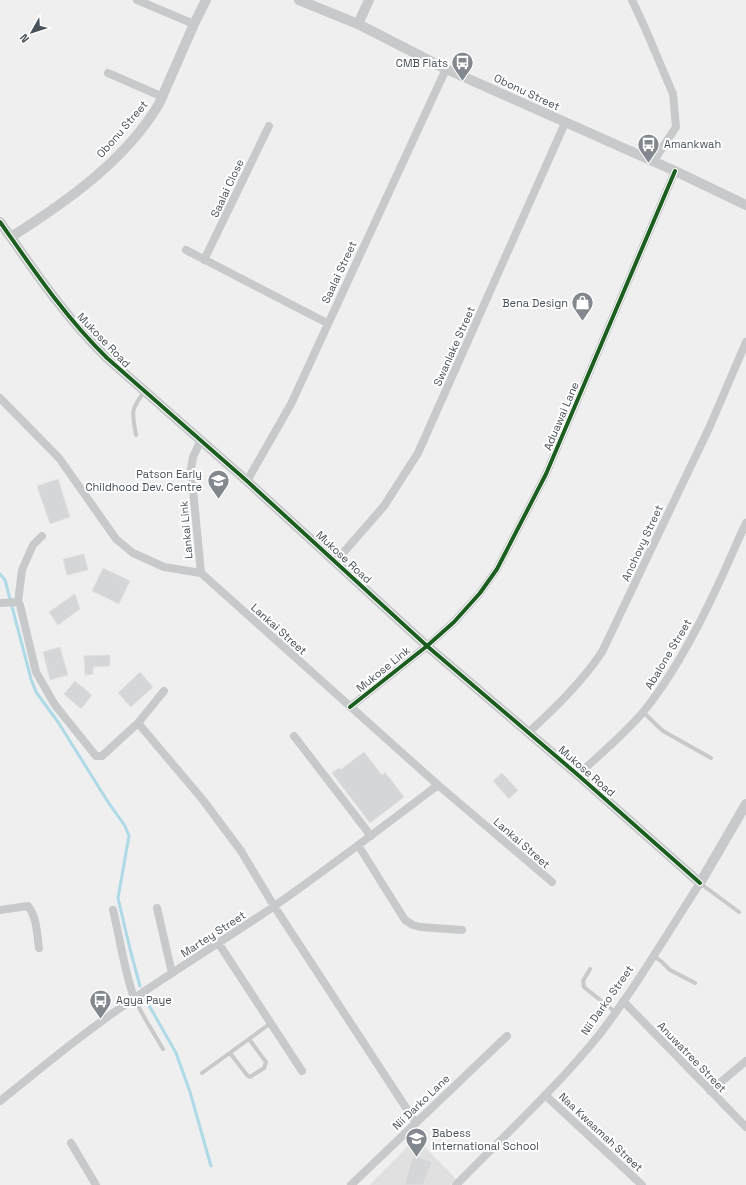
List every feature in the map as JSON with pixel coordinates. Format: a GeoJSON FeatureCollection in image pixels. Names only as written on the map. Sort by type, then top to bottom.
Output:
{"type":"FeatureCollection","features":[{"type":"Feature","properties":{"kind":"street"},"geometry":{"type":"LineString","coordinates":[[137,0],[194,24]]}},
{"type":"Feature","properties":{"kind":"street","name":"Obonu Street"},"geometry":{"type":"LineString","coordinates":[[10,237],[50,212],[111,162],[153,116],[206,0]]}},
{"type":"Feature","properties":{"kind":"street","name":"Obonu Street"},"geometry":{"type":"LineString","coordinates":[[299,0],[358,24],[446,70],[675,171],[746,205]]}},
{"type":"Feature","properties":{"kind":"street"},"geometry":{"type":"LineString","coordinates":[[358,24],[368,0]]}},
{"type":"Feature","properties":{"kind":"street"},"geometry":{"type":"LineString","coordinates":[[632,0],[673,94],[676,127],[654,162]]}},
{"type":"Feature","properties":{"kind":"street","name":"Saalai Street"},"geometry":{"type":"LineString","coordinates":[[247,481],[291,404],[327,323],[446,70]]}},
{"type":"Feature","properties":{"kind":"street"},"geometry":{"type":"LineString","coordinates":[[108,73],[163,97]]}},
{"type":"Feature","properties":{"kind":"street","name":"Swanlake Street"},"geometry":{"type":"LineString","coordinates":[[336,561],[384,506],[418,453],[565,123]]}},
{"type":"Feature","properties":{"kind":"street","name":"Saalai Close"},"geometry":{"type":"LineString","coordinates":[[204,260],[268,126]]}},
{"type":"Feature","properties":{"kind":"street","name":"Aduawai Lane"},"geometry":{"type":"LineString","coordinates":[[427,646],[454,622],[468,607],[497,569],[546,474],[675,171]]}},
{"type":"Feature","properties":{"kind":"street","name":"Mukose Road"},"geometry":{"type":"LineString","coordinates":[[0,222],[63,309],[107,358],[336,561],[427,646],[578,775],[700,883]]}},
{"type":"Feature","properties":{"kind":"street"},"geometry":{"type":"LineString","coordinates":[[186,250],[327,323]]}},
{"type":"Feature","properties":{"kind":"street","name":"Anchovy Street"},"geometry":{"type":"LineString","coordinates":[[528,733],[552,712],[592,666],[602,652],[710,426],[746,342]]}},
{"type":"Feature","properties":{"kind":"street"},"geometry":{"type":"LineString","coordinates":[[0,398],[59,458],[116,539],[133,553],[164,567],[201,573]]}},
{"type":"Feature","properties":{"kind":"street","name":"Lankai Link"},"geometry":{"type":"LineString","coordinates":[[201,440],[192,457],[191,469],[201,573]]}},
{"type":"Feature","properties":{"kind":"street","name":"Abalone Street"},"geometry":{"type":"LineString","coordinates":[[578,775],[643,712],[666,680],[693,637],[746,523]]}},
{"type":"Feature","properties":{"kind":"street"},"geometry":{"type":"LineString","coordinates":[[42,536],[33,545],[22,570],[16,602],[22,612],[36,672],[55,705],[96,756],[102,756],[138,723],[164,691]]}},
{"type":"Feature","properties":{"kind":"street","name":"Lankai Street"},"geometry":{"type":"LineString","coordinates":[[201,573],[438,785],[552,882]]}},
{"type":"Feature","properties":{"kind":"street"},"geometry":{"type":"LineString","coordinates":[[0,603],[16,602]]}},
{"type":"Feature","properties":{"kind":"street","name":"Mukose Link"},"geometry":{"type":"LineString","coordinates":[[350,707],[427,646]]}},
{"type":"Feature","properties":{"kind":"street"},"geometry":{"type":"LineString","coordinates":[[138,723],[203,800],[241,851],[274,906],[416,1123]]}},
{"type":"Feature","properties":{"kind":"street"},"geometry":{"type":"LineString","coordinates":[[294,736],[371,836]]}},
{"type":"Feature","properties":{"kind":"street","name":"Martey Street"},"geometry":{"type":"LineString","coordinates":[[0,1099],[134,998],[219,944],[274,906],[371,836],[438,785]]}},
{"type":"Feature","properties":{"kind":"street","name":"Nii Darko Street"},"geometry":{"type":"LineString","coordinates":[[456,1185],[545,1095],[598,1035],[623,1001],[700,883],[746,804]]}},
{"type":"Feature","properties":{"kind":"street"},"geometry":{"type":"LineString","coordinates":[[358,845],[405,920],[420,928],[462,930]]}},
{"type":"Feature","properties":{"kind":"street"},"geometry":{"type":"LineString","coordinates":[[0,910],[28,906],[32,910],[35,921],[39,948]]}},
{"type":"Feature","properties":{"kind":"street"},"geometry":{"type":"LineString","coordinates":[[157,908],[172,973]]}},
{"type":"Feature","properties":{"kind":"street"},"geometry":{"type":"LineString","coordinates":[[113,910],[121,941],[126,974],[134,998]]}},
{"type":"Feature","properties":{"kind":"street"},"geometry":{"type":"LineString","coordinates":[[219,944],[302,1071]]}},
{"type":"Feature","properties":{"kind":"street","name":"Anuwatree Street"},"geometry":{"type":"LineString","coordinates":[[623,1001],[746,1127]]}},
{"type":"Feature","properties":{"kind":"street","name":"Nii Darko Lane"},"geometry":{"type":"LineString","coordinates":[[351,1185],[507,1036]]}},
{"type":"Feature","properties":{"kind":"street"},"geometry":{"type":"LineString","coordinates":[[710,1091],[746,1061]]}},
{"type":"Feature","properties":{"kind":"street","name":"Naa Kwaamah Street"},"geometry":{"type":"LineString","coordinates":[[545,1095],[639,1184]]}},
{"type":"Feature","properties":{"kind":"street"},"geometry":{"type":"LineString","coordinates":[[71,1143],[96,1185]]}},
{"type":"Feature","properties":{"kind":"lane"},"geometry":{"type":"LineString","coordinates":[[136,435],[133,410],[136,403],[145,391]]}},
{"type":"Feature","properties":{"kind":"lane"},"geometry":{"type":"LineString","coordinates":[[643,712],[663,731],[711,758]]}},
{"type":"Feature","properties":{"kind":"lane"},"geometry":{"type":"LineString","coordinates":[[700,883],[739,912]]}},
{"type":"Feature","properties":{"kind":"lane"},"geometry":{"type":"LineString","coordinates":[[653,955],[670,970],[695,983]]}},
{"type":"Feature","properties":{"kind":"lane"},"geometry":{"type":"LineString","coordinates":[[590,969],[583,980],[584,987],[615,1012]]}},
{"type":"Feature","properties":{"kind":"lane"},"geometry":{"type":"LineString","coordinates":[[134,998],[163,1049]]}},
{"type":"Feature","properties":{"kind":"lane"},"geometry":{"type":"LineString","coordinates":[[202,1073],[271,1024]]}},
{"type":"Feature","properties":{"kind":"lane"},"geometry":{"type":"LineString","coordinates":[[230,1053],[250,1077],[264,1068],[266,1062],[249,1039]]}},
{"type":"Feature","properties":{"kind":"shaded area","name":"Babess International School"},"geometry":{"type":"Polygon","coordinates":[[[416,1138],[456,1179],[450,1185],[370,1185],[416,1138]]]}},
{"type":"Feature","properties":{"kind":"building"},"geometry":{"type":"Polygon","coordinates":[[[58,479],[70,517],[50,524],[37,486],[58,479]]]}},
{"type":"Feature","properties":{"kind":"building"},"geometry":{"type":"Polygon","coordinates":[[[84,554],[88,570],[67,575],[63,559],[84,554]]]}},
{"type":"Feature","properties":{"kind":"building"},"geometry":{"type":"Polygon","coordinates":[[[103,568],[130,581],[119,604],[92,591],[103,568]]]}},
{"type":"Feature","properties":{"kind":"building"},"geometry":{"type":"Polygon","coordinates":[[[75,594],[80,609],[58,625],[49,612],[75,594]]]}},
{"type":"Feature","properties":{"kind":"building"},"geometry":{"type":"Polygon","coordinates":[[[60,647],[68,675],[50,680],[43,652],[60,647]]]}},
{"type":"Feature","properties":{"kind":"building"},"geometry":{"type":"Polygon","coordinates":[[[110,655],[110,666],[93,667],[93,674],[85,675],[84,656],[110,655]]]}},
{"type":"Feature","properties":{"kind":"building"},"geometry":{"type":"Polygon","coordinates":[[[140,672],[153,687],[131,707],[118,693],[140,672]]]}},
{"type":"Feature","properties":{"kind":"building"},"geometry":{"type":"Polygon","coordinates":[[[75,681],[92,695],[81,709],[64,694],[75,681]]]}},
{"type":"Feature","properties":{"kind":"building"},"geometry":{"type":"Polygon","coordinates":[[[364,752],[382,775],[385,772],[404,797],[370,823],[332,773],[339,768],[340,770],[364,752]]]}},
{"type":"Feature","properties":{"kind":"building"},"geometry":{"type":"Polygon","coordinates":[[[502,773],[518,790],[509,799],[493,781],[502,773]]]}},
{"type":"Feature","properties":{"kind":"building"},"geometry":{"type":"Polygon","coordinates":[[[413,1155],[432,1162],[423,1185],[404,1185],[413,1155]]]}},
{"type":"Feature","properties":{"kind":"waterway"},"geometry":{"type":"LineString","coordinates":[[0,574],[5,580],[31,679],[36,692],[58,722],[108,802],[125,826],[129,836],[118,898],[140,986]]}},
{"type":"Feature","properties":{"kind":"waterway"},"geometry":{"type":"LineString","coordinates":[[146,1000],[176,1053],[190,1092],[211,1166]]}},
{"type":"Feature","properties":{"kind":"cycle path"},"geometry":{"type":"LineString","coordinates":[[350,707],[427,646],[454,622],[480,593],[497,569],[546,474],[675,171]]}},
{"type":"Feature","properties":{"kind":"cycle path"},"geometry":{"type":"LineString","coordinates":[[0,222],[63,309],[107,358],[247,481],[427,646],[578,775],[700,883]]}},
{"type":"Feature","properties":{"kind":"place","name":"CMB Flats"},"geometry":{"type":"Point","coordinates":[463,82]}},
{"type":"Feature","properties":{"kind":"place","name":"Amankwah"},"geometry":{"type":"Point","coordinates":[649,164]}},
{"type":"Feature","properties":{"kind":"place","name":"Bena Design"},"geometry":{"type":"Point","coordinates":[583,322]}},
{"type":"Feature","properties":{"kind":"place","name":"Patson Early Childhood Dev. Centre"},"geometry":{"type":"Point","coordinates":[218,500]}},
{"type":"Feature","properties":{"kind":"place","name":"Agya Paye"},"geometry":{"type":"Point","coordinates":[101,1020]}},
{"type":"Feature","properties":{"kind":"place","name":"Babess International School"},"geometry":{"type":"Point","coordinates":[416,1158]}}]}
